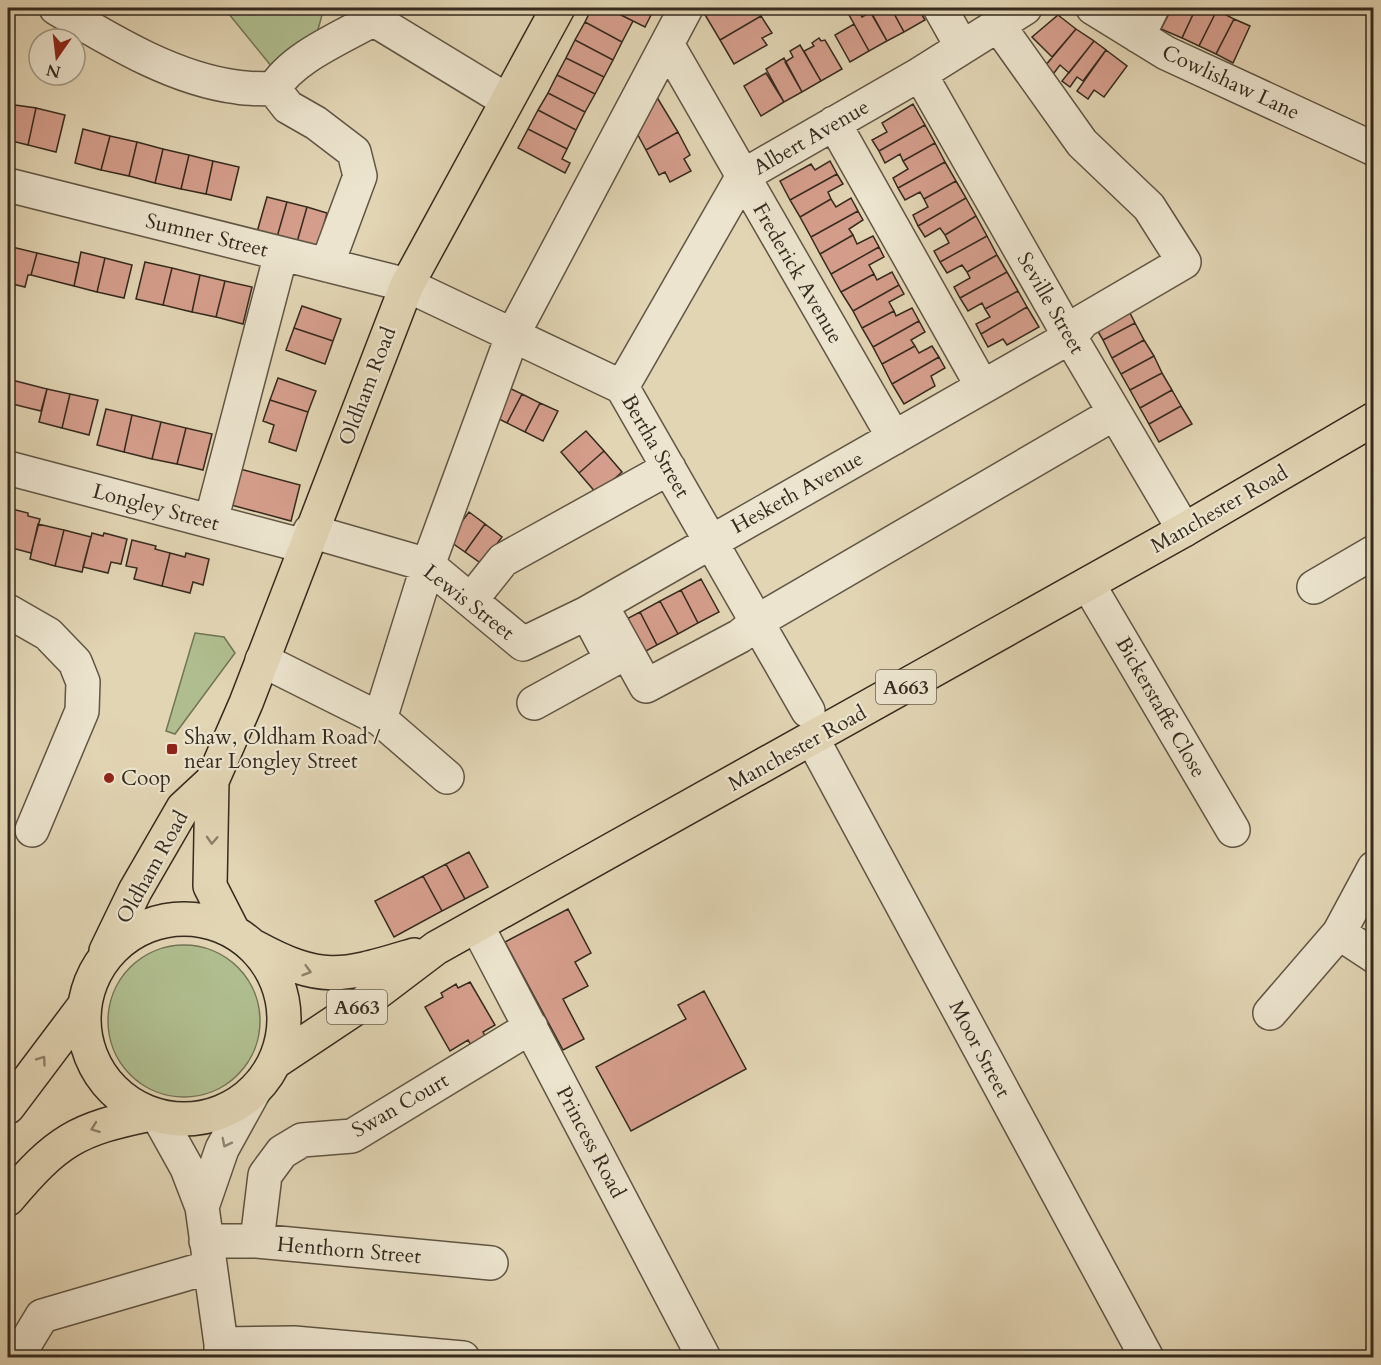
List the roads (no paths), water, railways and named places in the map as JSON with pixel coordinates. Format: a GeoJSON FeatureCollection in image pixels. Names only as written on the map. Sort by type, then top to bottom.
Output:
{"type":"FeatureCollection","features":[{"type":"Feature","properties":{"kind":"main road","name":"Oldham Road"},"geometry":{"type":"LineString","coordinates":[[243,939],[210,886],[212,781],[262,660],[407,285],[558,8]]}},
{"type":"Feature","properties":{"kind":"main road","name":"Manchester Road"},"geometry":{"type":"LineString","coordinates":[[275,1062],[362,1004],[436,948],[477,926],[811,725],[1088,584],[1374,419]]}},
{"type":"Feature","properties":{"kind":"main road","name":"Oldham Road"},"geometry":{"type":"LineString","coordinates":[[102,961],[135,891],[183,808],[212,781]]}},
{"type":"Feature","properties":{"kind":"main road","name":"A663"},"geometry":{"type":"LineString","coordinates":[[8,1199],[43,1158],[67,1141],[116,1121],[155,1115],[193,1119],[214,1114],[235,1106],[254,1091],[275,1062],[282,1041],[285,1019],[282,994],[271,969],[243,939],[208,921],[181,918],[155,922],[128,935],[102,961],[90,981],[84,1006],[84,1032],[91,1058],[111,1089],[130,1104],[155,1115]]}},
{"type":"Feature","properties":{"kind":"main road","name":"Manchester Road"},"geometry":{"type":"LineString","coordinates":[[243,939],[294,967],[334,975],[353,973],[436,948]]}},
{"type":"Feature","properties":{"kind":"main road","name":"A663"},"geometry":{"type":"LineString","coordinates":[[8,1107],[84,1006]]}},
{"type":"Feature","properties":{"kind":"street"},"geometry":{"type":"LineString","coordinates":[[56,8],[107,38],[183,72],[236,87],[274,89],[288,107],[316,123],[354,152],[360,176],[327,265]]}},
{"type":"Feature","properties":{"kind":"street"},"geometry":{"type":"LineString","coordinates":[[380,719],[428,565],[513,334],[686,8]]}},
{"type":"Feature","properties":{"kind":"street"},"geometry":{"type":"LineString","coordinates":[[940,8],[962,47]]}},
{"type":"Feature","properties":{"kind":"street","name":"Albert Avenue"},"geometry":{"type":"LineString","coordinates":[[622,387],[742,176],[920,74],[1025,8]]}},
{"type":"Feature","properties":{"kind":"street","name":"Cowlishaw Lane"},"geometry":{"type":"LineString","coordinates":[[1093,8],[1166,53],[1374,149]]}},
{"type":"Feature","properties":{"kind":"street"},"geometry":{"type":"LineString","coordinates":[[1138,36],[1152,8]]}},
{"type":"Feature","properties":{"kind":"street"},"geometry":{"type":"LineString","coordinates":[[274,89],[280,79],[295,65],[369,16],[506,100]]}},
{"type":"Feature","properties":{"kind":"street","name":"Hesketh Avenue"},"geometry":{"type":"LineString","coordinates":[[523,644],[594,609],[711,540],[1070,337],[1083,321],[1184,262],[1149,207],[1082,143],[998,25]]}},
{"type":"Feature","properties":{"kind":"street","name":"Frederick Avenue"},"geometry":{"type":"LineString","coordinates":[[667,44],[894,438]]}},
{"type":"Feature","properties":{"kind":"street","name":"Seville Street"},"geometry":{"type":"LineString","coordinates":[[920,74],[1070,337],[1184,530]]}},
{"type":"Feature","properties":{"kind":"street"},"geometry":{"type":"LineString","coordinates":[[834,123],[982,386]]}},
{"type":"Feature","properties":{"kind":"street","name":"Sumner Street"},"geometry":{"type":"LineString","coordinates":[[8,185],[407,285]]}},
{"type":"Feature","properties":{"kind":"street"},"geometry":{"type":"LineString","coordinates":[[211,521],[281,254]]}},
{"type":"Feature","properties":{"kind":"street","name":"Bertha Street"},"geometry":{"type":"LineString","coordinates":[[407,285],[622,387],[758,621],[811,725]]}},
{"type":"Feature","properties":{"kind":"street"},"geometry":{"type":"LineString","coordinates":[[594,609],[646,686],[740,636],[758,621],[1115,413]]}},
{"type":"Feature","properties":{"kind":"street","name":"Longley Street"},"geometry":{"type":"LineString","coordinates":[[8,468],[211,521],[307,539]]}},
{"type":"Feature","properties":{"kind":"street"},"geometry":{"type":"LineString","coordinates":[[471,600],[503,560],[669,468]]}},
{"type":"Feature","properties":{"kind":"street","name":"Lewis Street"},"geometry":{"type":"LineString","coordinates":[[307,539],[428,565],[523,644]]}},
{"type":"Feature","properties":{"kind":"street"},"geometry":{"type":"LineString","coordinates":[[1314,587],[1374,552]]}},
{"type":"Feature","properties":{"kind":"street","name":"Bickerstaffe Close"},"geometry":{"type":"LineString","coordinates":[[1088,584],[1233,830]]}},
{"type":"Feature","properties":{"kind":"street"},"geometry":{"type":"LineString","coordinates":[[534,703],[612,660],[594,609]]}},
{"type":"Feature","properties":{"kind":"street"},"geometry":{"type":"LineString","coordinates":[[8,611],[48,634],[75,662],[83,682],[82,711],[32,830]]}},
{"type":"Feature","properties":{"kind":"street"},"geometry":{"type":"LineString","coordinates":[[262,660],[380,719],[447,777]]}},
{"type":"Feature","properties":{"kind":"street","name":"Moor Street"},"geometry":{"type":"LineString","coordinates":[[811,725],[1147,1358]]}},
{"type":"Feature","properties":{"kind":"street"},"geometry":{"type":"LineString","coordinates":[[1270,1013],[1339,933],[1374,868]]}},
{"type":"Feature","properties":{"kind":"street","name":"Princess Road"},"geometry":{"type":"LineString","coordinates":[[477,926],[704,1358]]}},
{"type":"Feature","properties":{"kind":"street"},"geometry":{"type":"LineString","coordinates":[[1339,933],[1374,956]]}},
{"type":"Feature","properties":{"kind":"street","name":"Swan Court"},"geometry":{"type":"LineString","coordinates":[[257,1241],[265,1175],[282,1152],[302,1140],[352,1136],[531,1027]]}},
{"type":"Feature","properties":{"kind":"street"},"geometry":{"type":"LineString","coordinates":[[202,1207],[222,1149],[254,1091]]}},
{"type":"Feature","properties":{"kind":"street"},"geometry":{"type":"LineString","coordinates":[[155,1115],[183,1159],[202,1207],[221,1351],[294,1343],[464,1358]]}},
{"type":"Feature","properties":{"kind":"street","name":"Henthorn Street"},"geometry":{"type":"LineString","coordinates":[[23,1358],[25,1344],[42,1316],[208,1254],[257,1241],[491,1263]]}},
{"type":"Feature","properties":{"kind":"place","name":"Shaw, Oldham Road / near Longley Street"},"geometry":{"type":"Point","coordinates":[172,749]}},
{"type":"Feature","properties":{"kind":"place","name":"Coop"},"geometry":{"type":"Point","coordinates":[109,778]}}]}
